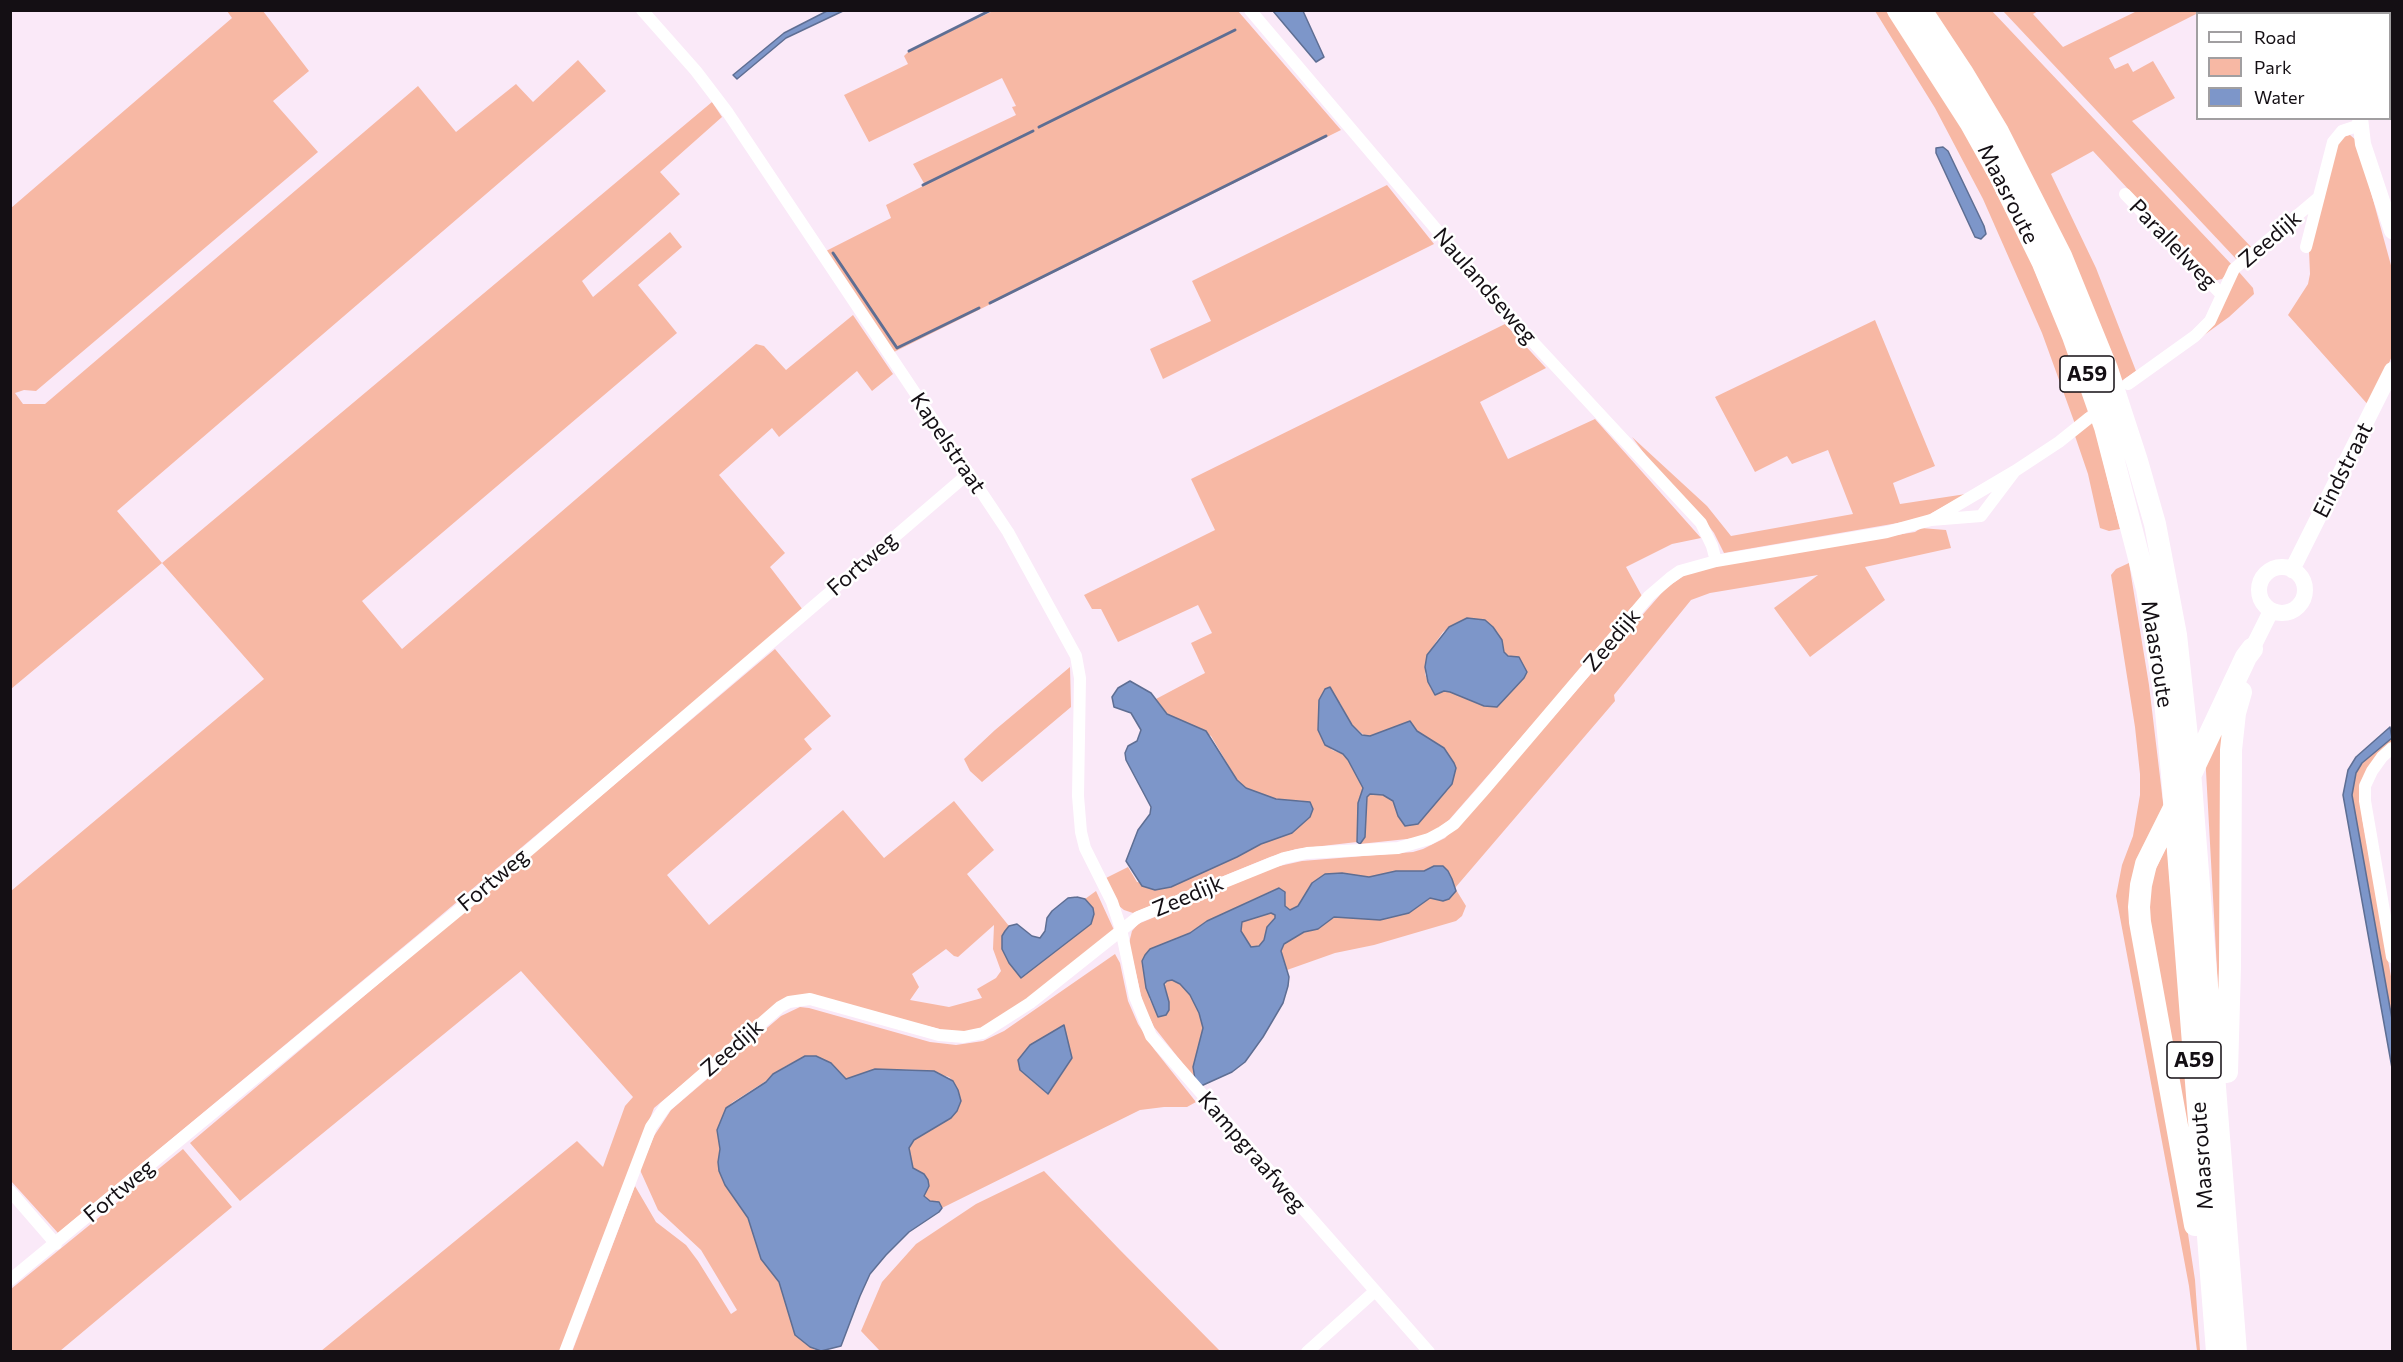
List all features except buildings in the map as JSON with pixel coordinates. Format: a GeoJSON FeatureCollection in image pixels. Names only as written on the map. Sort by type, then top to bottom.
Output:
{"type":"FeatureCollection","features":[{"type":"Feature","properties":{"kind":"highway","name":"Maasroute"},"geometry":{"type":"LineString","coordinates":[[1898,10],[1947,84],[2000,174],[2043,263],[2088,376],[2118,471],[2147,589],[2164,690],[2172,774],[2217,1352]]}},
{"type":"Feature","properties":{"kind":"highway","name":"Maasroute"},"geometry":{"type":"LineString","coordinates":[[1922,10],[1980,100],[2016,165],[2076,289],[2107,369],[2155,524],[2176,635],[2195,816],[2236,1352]]}},
{"type":"Feature","properties":{"kind":"highway","name":"A59"},"geometry":{"type":"LineString","coordinates":[[2219,1133],[2228,1064],[2231,750],[2235,713],[2252,649]]}},
{"type":"Feature","properties":{"kind":"highway","name":"A59"},"geometry":{"type":"LineString","coordinates":[[2211,1275],[2193,1221],[2139,907],[2141,885],[2151,854],[2246,657],[2252,649]]}},
{"type":"Feature","properties":{"kind":"main road"},"geometry":{"type":"LineString","coordinates":[[2360,122],[2363,144],[2386,191],[2392,231]]}},
{"type":"Feature","properties":{"kind":"main road","name":"Eindstraat"},"geometry":{"type":"LineString","coordinates":[[2292,570],[2392,370]]}},
{"type":"Feature","properties":{"kind":"main road"},"geometry":{"type":"LineString","coordinates":[[2277,568],[2292,570],[2303,582],[2303,599],[2293,611],[2278,613],[2271,611],[2260,599],[2260,583],[2263,576],[2277,568]]}},
{"type":"Feature","properties":{"kind":"main road"},"geometry":{"type":"LineString","coordinates":[[2252,649],[2271,611]]}},
{"type":"Feature","properties":{"kind":"street","name":"Kapelstraat"},"geometry":{"type":"LineString","coordinates":[[642,10],[719,100],[1022,555],[1076,656],[1080,678],[1078,796],[1080,832],[1085,848],[1112,903],[1121,929]]}},
{"type":"Feature","properties":{"kind":"street","name":"Naulandseweg"},"geometry":{"type":"LineString","coordinates":[[1250,10],[1520,328],[1694,515],[1705,531],[1716,561]]}},
{"type":"Feature","properties":{"kind":"street"},"geometry":{"type":"LineString","coordinates":[[2306,247],[2333,142],[2342,131],[2360,122]]}},
{"type":"Feature","properties":{"kind":"street","name":"Parallelweg"},"geometry":{"type":"LineString","coordinates":[[2125,194],[2221,294]]}},
{"type":"Feature","properties":{"kind":"street","name":"Zeedijk"},"geometry":{"type":"LineString","coordinates":[[2128,384],[2195,336],[2210,321],[2234,269],[2319,197]]}},
{"type":"Feature","properties":{"kind":"street","name":"Zeedijk"},"geometry":{"type":"LineString","coordinates":[[1931,520],[2015,471],[2059,442],[2089,418]]}},
{"type":"Feature","properties":{"kind":"street","name":"Zeedijk"},"geometry":{"type":"LineString","coordinates":[[565,1352],[651,1127],[665,1107],[780,1007],[789,1002],[810,999],[939,1035],[964,1037],[983,1033],[1030,1003],[1138,917],[1284,858],[1307,853],[1398,848],[1429,839],[1442,832],[1454,824],[1484,790],[1657,588],[1680,571],[1716,561],[1887,532],[1931,520],[1981,516],[2015,471]]}},
{"type":"Feature","properties":{"kind":"street","name":"Fortweg"},"geometry":{"type":"LineString","coordinates":[[10,1280],[466,904],[969,473]]}},
{"type":"Feature","properties":{"kind":"street"},"geometry":{"type":"LineString","coordinates":[[2392,748],[2372,771],[2365,786],[2365,801],[2392,957]]}},
{"type":"Feature","properties":{"kind":"street","name":"Kampgraafweg"},"geometry":{"type":"LineString","coordinates":[[1121,929],[1135,997],[1151,1036],[1429,1352]]}},
{"type":"Feature","properties":{"kind":"street"},"geometry":{"type":"LineString","coordinates":[[10,1191],[56,1244]]}},
{"type":"Feature","properties":{"kind":"street"},"geometry":{"type":"LineString","coordinates":[[1307,1352],[1375,1291]]}},
{"type":"Feature","properties":{"kind":"green space"},"geometry":{"type":"Polygon","coordinates":[[[227,11],[263,11],[309,71],[273,101],[318,152],[36,391],[24,390],[15,393],[23,404],[45,404],[418,86],[456,132],[516,84],[533,102],[578,60],[606,91],[117,511],[162,563],[11,689],[11,208],[232,18],[227,11]]]}},
{"type":"Feature","properties":{"kind":"green space"},"geometry":{"type":"Polygon","coordinates":[[[993,11],[1238,11],[1341,130],[894,352],[826,251],[891,218],[886,205],[925,185],[913,164],[1016,115],[1012,107],[1016,106],[1002,78],[869,142],[844,95],[908,64],[904,56],[909,51],[993,11]]]}},
{"type":"Feature","properties":{"kind":"green space"},"geometry":{"type":"Polygon","coordinates":[[[1875,11],[1886,11],[1921,61],[1956,117],[2016,226],[2071,357],[2089,410],[2075,424],[2042,333],[1983,199],[1935,108],[1875,11]]]}},
{"type":"Feature","properties":{"kind":"green space"},"geometry":{"type":"Polygon","coordinates":[[[1934,11],[1992,11],[2233,266],[2222,279],[2213,281],[2093,151],[2051,174],[2096,268],[2136,371],[2120,382],[1934,11]]]}},
{"type":"Feature","properties":{"kind":"green space"},"geometry":{"type":"Polygon","coordinates":[[[2003,11],[2038,11],[2033,14],[2063,47],[2137,11],[2202,11],[2196,12],[2109,58],[2115,69],[2128,63],[2133,72],[2153,61],[2175,98],[2132,121],[2253,249],[2238,261],[2003,11]]]}},
{"type":"Feature","properties":{"kind":"green space"},"geometry":{"type":"Polygon","coordinates":[[[712,102],[722,117],[660,172],[680,194],[582,281],[593,297],[670,232],[682,247],[638,285],[677,333],[362,601],[402,649],[756,344],[764,346],[786,370],[853,315],[893,374],[872,391],[857,371],[779,437],[772,428],[719,475],[785,553],[770,567],[803,610],[426,928],[58,1233],[11,1181],[11,891],[264,679],[162,563],[712,102]]]}},
{"type":"Feature","properties":{"kind":"green space"},"geometry":{"type":"Polygon","coordinates":[[[2350,135],[2357,141],[2392,269],[2392,356],[2370,407],[2288,315],[2308,284],[2309,250],[2334,146],[2343,137],[2350,135]]]}},
{"type":"Feature","properties":{"kind":"green space"},"geometry":{"type":"Polygon","coordinates":[[[1387,185],[1434,244],[1163,379],[1150,349],[1211,321],[1192,281],[1387,185]]]}},
{"type":"Feature","properties":{"kind":"green space"},"geometry":{"type":"Polygon","coordinates":[[[2239,272],[2253,288],[2254,294],[2229,317],[2200,338],[2239,272]]]}},
{"type":"Feature","properties":{"kind":"green space"},"geometry":{"type":"Polygon","coordinates":[[[1875,320],[1935,466],[1893,483],[1900,504],[1966,494],[1921,519],[1724,553],[1714,533],[1702,517],[1652,464],[1632,437],[1707,506],[1731,536],[1853,514],[1828,450],[1792,464],[1787,456],[1755,472],[1715,397],[1875,320]]]}},
{"type":"Feature","properties":{"kind":"green space"},"geometry":{"type":"Polygon","coordinates":[[[1505,324],[1546,368],[1480,402],[1508,459],[1595,419],[1701,538],[1672,544],[1626,567],[1643,598],[1449,820],[1436,830],[1416,838],[1360,844],[1365,837],[1367,797],[1370,794],[1390,798],[1396,805],[1398,816],[1418,824],[1439,797],[1448,790],[1456,768],[1444,748],[1417,731],[1410,721],[1365,736],[1352,725],[1340,703],[1318,707],[1318,730],[1332,750],[1343,754],[1348,760],[1363,788],[1358,803],[1357,842],[1296,849],[1270,857],[1133,913],[1119,906],[1104,879],[1128,867],[1137,882],[1171,887],[1261,844],[1292,833],[1310,817],[1303,801],[1276,799],[1246,788],[1237,780],[1211,736],[1167,714],[1156,699],[1205,673],[1191,643],[1212,633],[1198,605],[1118,642],[1101,609],[1092,609],[1084,595],[1215,530],[1191,479],[1505,324]],[[1485,620],[1450,627],[1443,632],[1434,645],[1425,674],[1431,689],[1451,692],[1462,697],[1514,656],[1508,656],[1504,652],[1498,633],[1485,620]]]}},
{"type":"Feature","properties":{"kind":"green space"},"geometry":{"type":"Polygon","coordinates":[[[2093,421],[2120,529],[2109,531],[2100,528],[2088,474],[2075,436],[2093,421]]]}},
{"type":"Feature","properties":{"kind":"green space"},"geometry":{"type":"Polygon","coordinates":[[[1921,528],[1946,530],[1951,548],[1865,567],[1885,600],[1810,657],[1774,608],[1818,575],[1710,593],[1691,600],[1614,695],[1615,701],[1455,888],[1466,906],[1462,916],[1456,921],[1374,945],[1335,953],[1287,970],[1281,951],[1284,944],[1293,936],[1318,929],[1334,917],[1380,920],[1409,913],[1430,898],[1443,901],[1452,880],[1443,866],[1434,866],[1424,871],[1396,871],[1369,877],[1333,873],[1312,883],[1298,906],[1290,910],[1285,906],[1286,894],[1278,888],[1176,938],[1149,998],[1158,1016],[1167,992],[1164,987],[1167,981],[1172,980],[1180,984],[1190,995],[1203,1028],[1193,1067],[1195,1079],[1154,1027],[1143,1004],[1129,943],[1132,931],[1138,924],[1275,867],[1302,861],[1413,852],[1445,838],[1666,588],[1685,575],[1727,563],[1915,532],[1921,528]]]}},
{"type":"Feature","properties":{"kind":"green space"},"geometry":{"type":"Polygon","coordinates":[[[2129,563],[2149,685],[2165,819],[2143,865],[2175,1148],[2195,1280],[2200,1351],[2197,1351],[2189,1286],[2116,896],[2122,865],[2133,836],[2140,795],[2135,727],[2111,575],[2116,569],[2129,563]]]}},
{"type":"Feature","properties":{"kind":"green space"},"geometry":{"type":"Polygon","coordinates":[[[775,649],[831,716],[804,739],[812,749],[667,875],[709,925],[843,810],[884,858],[954,801],[994,850],[967,874],[1009,926],[1005,931],[1009,963],[1093,908],[1085,899],[1096,891],[1114,930],[1001,1020],[963,1035],[808,996],[726,1048],[654,1108],[560,1351],[321,1351],[577,1141],[603,1167],[625,1106],[633,1097],[521,971],[240,1201],[190,1143],[775,649]],[[994,925],[958,957],[946,949],[912,974],[919,987],[910,1000],[949,1007],[982,998],[977,989],[996,978],[1001,971],[993,949],[994,925]]]}},
{"type":"Feature","properties":{"kind":"green space"},"geometry":{"type":"Polygon","coordinates":[[[1070,667],[1071,707],[982,782],[970,771],[964,759],[1070,667]]]}},
{"type":"Feature","properties":{"kind":"green space"},"geometry":{"type":"Polygon","coordinates":[[[2242,674],[2219,1006],[2205,753],[2242,674]]]}},
{"type":"Feature","properties":{"kind":"green space"},"geometry":{"type":"Polygon","coordinates":[[[2392,738],[2392,744],[2377,757],[2362,817],[2392,982],[2392,1019],[2352,795],[2356,773],[2362,763],[2392,738]]]}},
{"type":"Feature","properties":{"kind":"green space"},"geometry":{"type":"Polygon","coordinates":[[[2167,845],[2195,1197],[2154,975],[2147,888],[2167,845]]]}},
{"type":"Feature","properties":{"kind":"green space"},"geometry":{"type":"Polygon","coordinates":[[[1271,913],[1275,917],[1267,927],[1264,940],[1259,946],[1251,947],[1241,931],[1242,922],[1271,913]]]}},
{"type":"Feature","properties":{"kind":"green space"},"geometry":{"type":"Polygon","coordinates":[[[1115,954],[1120,963],[1128,1001],[1138,1024],[1154,1049],[1196,1102],[1187,1107],[1140,1110],[942,1208],[939,1202],[930,1201],[924,1195],[929,1186],[924,1174],[913,1168],[909,1148],[953,1081],[949,1077],[925,1070],[875,1069],[846,1079],[831,1063],[816,1056],[805,1056],[784,1067],[733,1102],[726,1108],[717,1130],[720,1149],[719,1171],[725,1185],[748,1218],[755,1237],[779,1282],[787,1306],[810,1347],[817,1351],[572,1352],[635,1186],[656,1222],[686,1245],[698,1261],[731,1314],[737,1310],[701,1250],[658,1210],[640,1170],[654,1136],[671,1110],[781,1016],[800,1007],[809,1008],[930,1042],[956,1045],[983,1041],[1004,1031],[1115,954]],[[1064,1026],[1018,1060],[1020,1070],[1047,1094],[1070,1050],[1064,1026]]]}},
{"type":"Feature","properties":{"kind":"green space"},"geometry":{"type":"Polygon","coordinates":[[[183,1149],[232,1207],[60,1351],[11,1352],[11,1289],[183,1149]]]}},
{"type":"Feature","properties":{"kind":"green space"},"geometry":{"type":"Polygon","coordinates":[[[1044,1171],[1220,1351],[880,1351],[861,1331],[882,1282],[916,1244],[976,1204],[1044,1171]]]}},
{"type":"Feature","properties":{"kind":"water"},"geometry":{"type":"Polygon","coordinates":[[[829,10],[843,11],[786,38],[737,79],[733,75],[784,33],[829,10]]]}},
{"type":"Feature","properties":{"kind":"water"},"geometry":{"type":"Polygon","coordinates":[[[1273,11],[1303,11],[1324,57],[1316,62],[1273,11]]]}},
{"type":"Feature","properties":{"kind":"water"},"geometry":{"type":"Polygon","coordinates":[[[1943,147],[1948,151],[1984,226],[1986,234],[1981,239],[1975,237],[1936,153],[1936,148],[1943,147]]]}},
{"type":"Feature","properties":{"kind":"water"},"geometry":{"type":"Polygon","coordinates":[[[1467,618],[1485,620],[1493,627],[1502,640],[1504,652],[1508,656],[1519,657],[1527,672],[1497,707],[1484,706],[1450,692],[1444,691],[1435,695],[1428,682],[1425,667],[1427,655],[1449,627],[1467,618]]]}},
{"type":"Feature","properties":{"kind":"water"},"geometry":{"type":"Polygon","coordinates":[[[1130,681],[1151,693],[1167,714],[1206,731],[1237,780],[1246,788],[1276,799],[1310,802],[1313,809],[1310,817],[1292,833],[1261,844],[1171,887],[1155,890],[1142,886],[1126,861],[1138,830],[1150,814],[1151,807],[1126,760],[1125,753],[1128,746],[1137,741],[1141,730],[1131,713],[1114,707],[1112,697],[1118,688],[1130,681]]]}},
{"type":"Feature","properties":{"kind":"water"},"geometry":{"type":"Polygon","coordinates":[[[1330,687],[1352,725],[1362,735],[1370,736],[1410,721],[1417,731],[1444,748],[1454,763],[1456,768],[1452,784],[1418,824],[1405,826],[1398,816],[1393,801],[1383,795],[1370,794],[1367,797],[1365,837],[1360,844],[1357,842],[1358,803],[1363,788],[1348,760],[1343,754],[1325,745],[1318,730],[1319,700],[1325,689],[1330,687]]]}},
{"type":"Feature","properties":{"kind":"water"},"geometry":{"type":"Polygon","coordinates":[[[2390,727],[2392,738],[2362,763],[2356,773],[2352,795],[2392,1019],[2392,1068],[2343,795],[2348,770],[2356,757],[2390,727]]]}},
{"type":"Feature","properties":{"kind":"water"},"geometry":{"type":"Polygon","coordinates":[[[1434,866],[1443,866],[1448,871],[1456,891],[1449,899],[1443,901],[1430,898],[1409,913],[1380,920],[1334,917],[1318,929],[1304,932],[1284,944],[1281,951],[1289,977],[1283,1003],[1245,1062],[1232,1072],[1201,1086],[1195,1079],[1193,1067],[1203,1028],[1199,1013],[1190,995],[1180,984],[1172,980],[1164,984],[1169,1010],[1166,1015],[1158,1017],[1146,988],[1142,961],[1150,949],[1190,933],[1207,921],[1279,888],[1285,892],[1285,906],[1290,910],[1298,906],[1312,883],[1325,874],[1342,873],[1369,877],[1396,871],[1424,871],[1434,866]],[[1271,913],[1242,922],[1241,931],[1251,947],[1259,946],[1264,940],[1267,927],[1275,915],[1271,913]]]}},
{"type":"Feature","properties":{"kind":"water"},"geometry":{"type":"Polygon","coordinates":[[[1068,898],[1085,899],[1093,908],[1091,924],[1021,978],[1009,963],[1002,949],[1002,936],[1005,931],[1009,926],[1017,924],[1032,936],[1040,938],[1052,911],[1068,898]]]}},
{"type":"Feature","properties":{"kind":"water"},"geometry":{"type":"Polygon","coordinates":[[[1064,1025],[1072,1058],[1048,1094],[1020,1070],[1018,1060],[1030,1045],[1064,1025]]]}},
{"type":"Feature","properties":{"kind":"water"},"geometry":{"type":"Polygon","coordinates":[[[805,1056],[816,1056],[831,1063],[846,1079],[875,1069],[934,1071],[953,1081],[961,1101],[951,1118],[914,1140],[909,1148],[913,1168],[924,1174],[928,1180],[929,1186],[924,1196],[930,1201],[939,1202],[942,1208],[909,1232],[886,1255],[870,1274],[841,1346],[821,1351],[810,1347],[795,1335],[779,1282],[761,1259],[748,1218],[725,1185],[718,1162],[720,1149],[717,1130],[726,1108],[766,1082],[773,1074],[805,1056]]]}},
{"type":"Feature","properties":{"kind":"waterway"},"geometry":{"type":"LineString","coordinates":[[909,51],[991,10]]}},
{"type":"Feature","properties":{"kind":"waterway"},"geometry":{"type":"LineString","coordinates":[[1039,127],[1235,30]]}},
{"type":"Feature","properties":{"kind":"waterway"},"geometry":{"type":"LineString","coordinates":[[923,185],[1033,131]]}},
{"type":"Feature","properties":{"kind":"waterway"},"geometry":{"type":"LineString","coordinates":[[990,303],[1326,136]]}},
{"type":"Feature","properties":{"kind":"waterway"},"geometry":{"type":"LineString","coordinates":[[833,253],[897,348],[979,308]]}}]}
